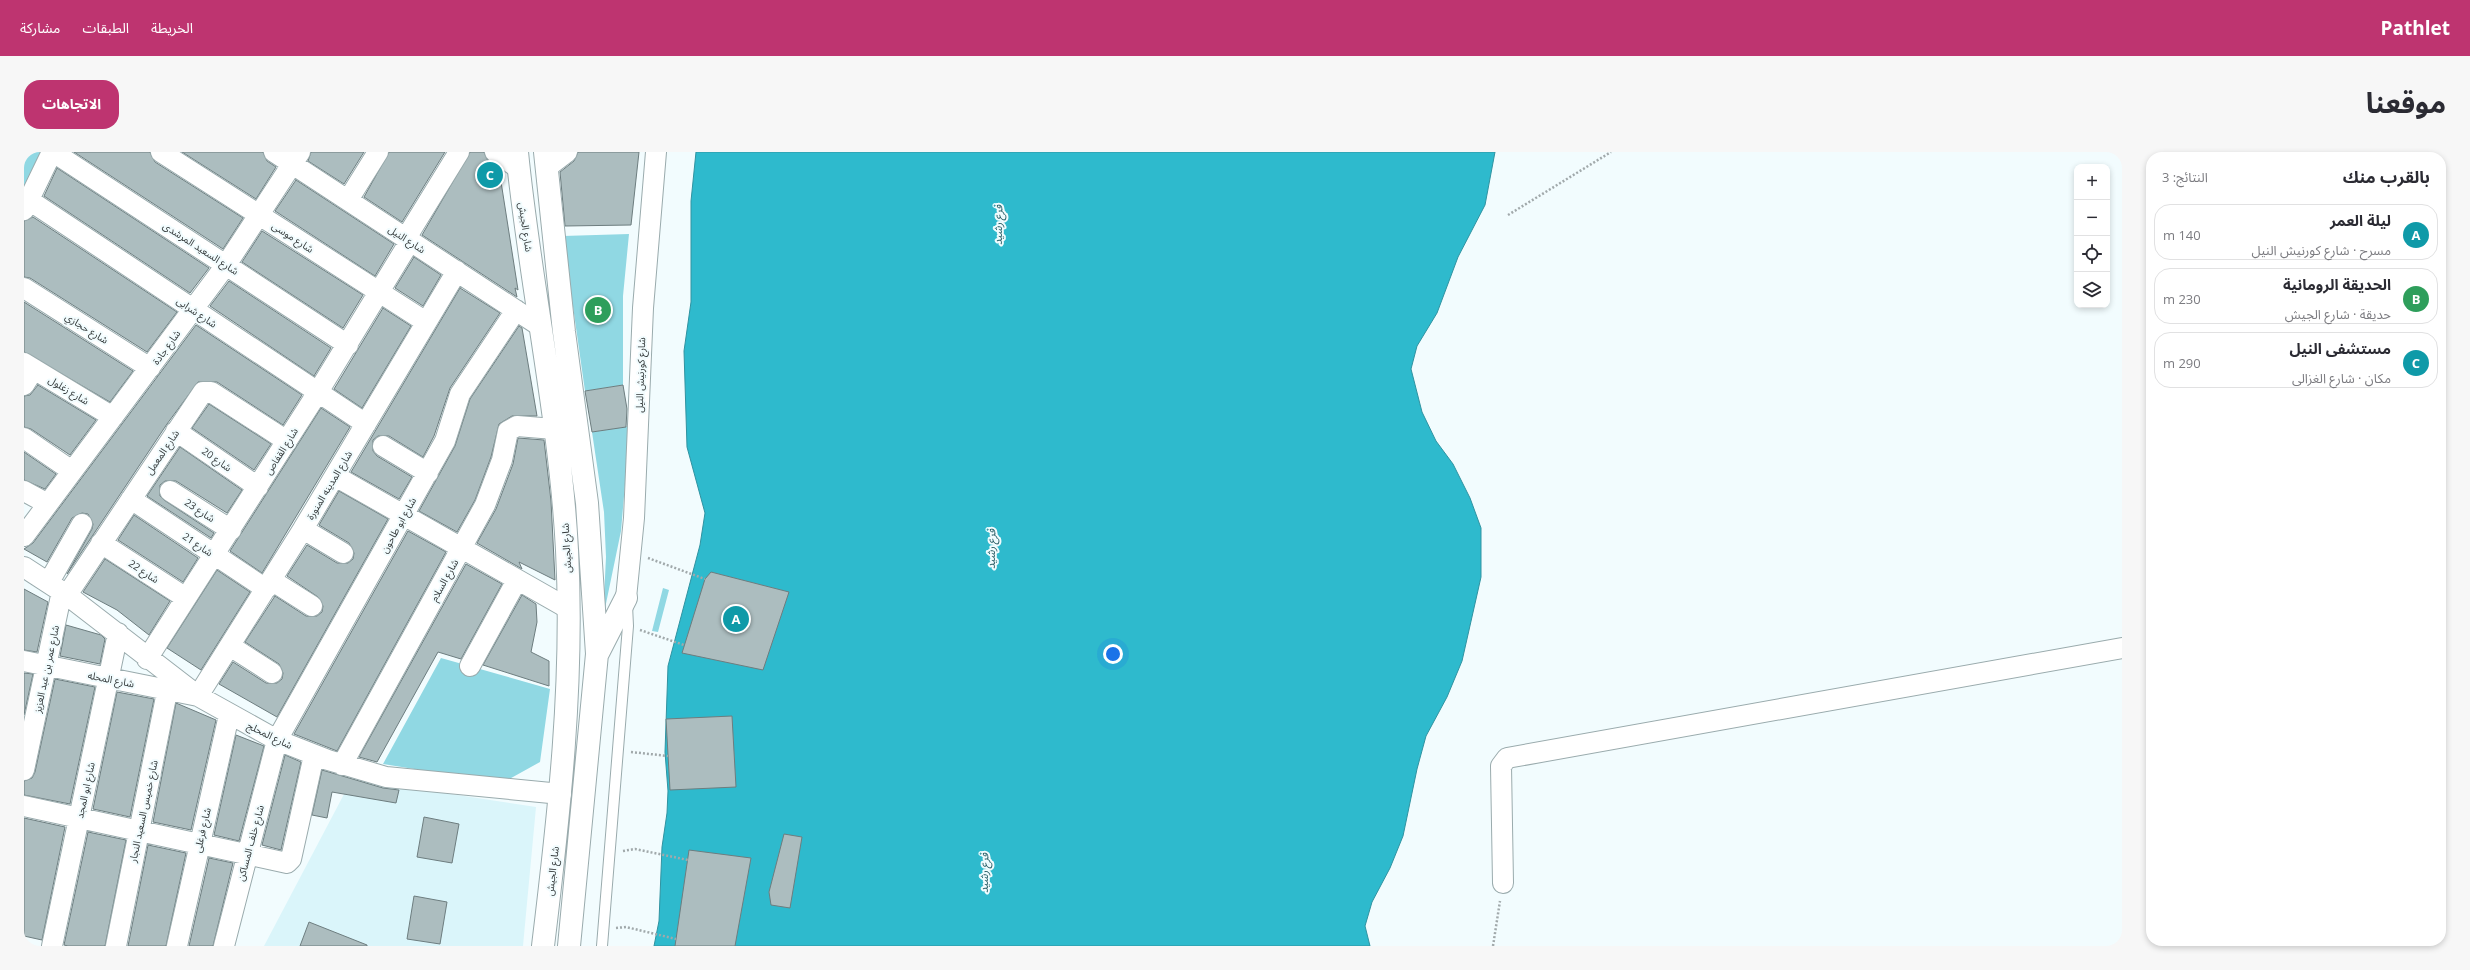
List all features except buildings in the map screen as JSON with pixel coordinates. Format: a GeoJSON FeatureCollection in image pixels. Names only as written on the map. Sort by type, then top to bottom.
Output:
{"type":"FeatureCollection","features":[{"type":"Feature","properties":{"kind":"main road","name":"شارع الجيش"},"geometry":{"type":"LineString","coordinates":[[518,160],[564,505],[569,610],[561,794],[543,946]]}},
{"type":"Feature","properties":{"kind":"main road"},"geometry":{"type":"LineString","coordinates":[[545,160],[564,332],[587,503],[597,654],[569,946]]}},
{"type":"Feature","properties":{"kind":"main road"},"geometry":{"type":"LineString","coordinates":[[597,654],[626,598]]}},
{"type":"Feature","properties":{"kind":"street"},"geometry":{"type":"LineString","coordinates":[[26,205],[53,152]]}},
{"type":"Feature","properties":{"kind":"street","name":"شارع السعيد المرشدى"},"geometry":{"type":"LineString","coordinates":[[53,152],[348,344]]}},
{"type":"Feature","properties":{"kind":"street","name":"شارع موسى"},"geometry":{"type":"LineString","coordinates":[[161,152],[426,322]]}},
{"type":"Feature","properties":{"kind":"street","name":"شارع النيل"},"geometry":{"type":"LineString","coordinates":[[274,152],[296,158],[348,200],[540,326]]}},
{"type":"Feature","properties":{"kind":"street"},"geometry":{"type":"LineString","coordinates":[[348,200],[378,152]]}},
{"type":"Feature","properties":{"kind":"street","name":"شارع القفاص"},"geometry":{"type":"LineString","coordinates":[[147,658],[231,530],[348,344],[459,152]]}},
{"type":"Feature","properties":{"kind":"street"},"geometry":{"type":"LineString","coordinates":[[495,152],[518,160]]}},
{"type":"Feature","properties":{"kind":"street"},"geometry":{"type":"LineString","coordinates":[[545,160],[567,152]]}},
{"type":"Feature","properties":{"kind":"street","name":"شارع كورنيش النيل"},"geometry":{"type":"LineString","coordinates":[[626,598],[631,552],[643,308],[656,152]]}},
{"type":"Feature","properties":{"kind":"street","name":"شارع جادة"},"geometry":{"type":"LineString","coordinates":[[24,536],[226,265],[296,158]]}},
{"type":"Feature","properties":{"kind":"street","name":"شارع شرابى"},"geometry":{"type":"LineString","coordinates":[[26,205],[193,310],[366,424]]}},
{"type":"Feature","properties":{"kind":"street","name":"شارع المدينه المنورة"},"geometry":{"type":"LineString","coordinates":[[198,696],[303,529],[457,272]]}},
{"type":"Feature","properties":{"kind":"street","name":"شارع حجازي"},"geometry":{"type":"LineString","coordinates":[[24,288],[150,368]]}},
{"type":"Feature","properties":{"kind":"street","name":"شارع ابو طاحون"},"geometry":{"type":"LineString","coordinates":[[277,740],[450,432],[456,402],[460,394],[516,310]]}},
{"type":"Feature","properties":{"kind":"street","name":"شارع زغلول"},"geometry":{"type":"LineString","coordinates":[[27,373],[113,417]]}},
{"type":"Feature","properties":{"kind":"street","name":"شارع المعمل"},"geometry":{"type":"LineString","coordinates":[[60,589],[101,543],[201,394],[207,391],[287,441]]}},
{"type":"Feature","properties":{"kind":"street","name":"شارع السلام"},"geometry":{"type":"LineString","coordinates":[[342,765],[461,548],[494,483],[510,428],[517,426],[554,429]]}},
{"type":"Feature","properties":{"kind":"street","name":"شارع 20"},"geometry":{"type":"LineString","coordinates":[[176,431],[258,487]]}},
{"type":"Feature","properties":{"kind":"street"},"geometry":{"type":"LineString","coordinates":[[24,438],[72,471]]}},
{"type":"Feature","properties":{"kind":"street"},"geometry":{"type":"LineString","coordinates":[[383,446],[428,473]]}},
{"type":"Feature","properties":{"kind":"street"},"geometry":{"type":"LineString","coordinates":[[335,476],[569,610]]}},
{"type":"Feature","properties":{"kind":"street"},"geometry":{"type":"LineString","coordinates":[[24,491],[48,504]]}},
{"type":"Feature","properties":{"kind":"street","name":"شارع 23"},"geometry":{"type":"LineString","coordinates":[[170,491],[231,530]]}},
{"type":"Feature","properties":{"kind":"street","name":"شارع 21"},"geometry":{"type":"LineString","coordinates":[[131,499],[215,554],[268,584],[312,606]]}},
{"type":"Feature","properties":{"kind":"street"},"geometry":{"type":"LineString","coordinates":[[60,589],[82,524]]}},
{"type":"Feature","properties":{"kind":"street"},"geometry":{"type":"LineString","coordinates":[[303,529],[343,553]]}},
{"type":"Feature","properties":{"kind":"street","name":"شارع 22"},"geometry":{"type":"LineString","coordinates":[[101,543],[186,598]]}},
{"type":"Feature","properties":{"kind":"street","name":"شارع المحلج"},"geometry":{"type":"LineString","coordinates":[[24,567],[60,589],[118,633],[147,658],[170,684],[198,696],[229,715],[277,740],[342,765],[386,778],[561,794]]}},
{"type":"Feature","properties":{"kind":"street"},"geometry":{"type":"LineString","coordinates":[[470,666],[517,580]]}},
{"type":"Feature","properties":{"kind":"street","name":"شارع عمر بن عبد العزيز"},"geometry":{"type":"LineString","coordinates":[[24,770],[46,666],[60,589]]}},
{"type":"Feature","properties":{"kind":"street","name":"شارع ابو المجد"},"geometry":{"type":"LineString","coordinates":[[52,946],[118,633]]}},
{"type":"Feature","properties":{"kind":"street"},"geometry":{"type":"LineString","coordinates":[[230,646],[272,673]]}},
{"type":"Feature","properties":{"kind":"street"},"geometry":{"type":"LineString","coordinates":[[1503,883],[1501,766],[1507,758],[2122,648]]}},
{"type":"Feature","properties":{"kind":"street","name":"شارع المحله"},"geometry":{"type":"LineString","coordinates":[[24,661],[109,679],[170,684]]}},
{"type":"Feature","properties":{"kind":"street","name":"شارع خميس السعيد النجار"},"geometry":{"type":"LineString","coordinates":[[116,946],[138,831],[170,684]]}},
{"type":"Feature","properties":{"kind":"street","name":"شارع فرغلى"},"geometry":{"type":"LineString","coordinates":[[178,946],[199,844],[229,715]]}},
{"type":"Feature","properties":{"kind":"street","name":"شارع خلف المساكن"},"geometry":{"type":"LineString","coordinates":[[224,946],[277,740]]}},
{"type":"Feature","properties":{"kind":"street"},"geometry":{"type":"LineString","coordinates":[[24,806],[285,863],[290,861],[314,755]]}},
{"type":"Feature","properties":{"kind":"lane"},"geometry":{"type":"LineString","coordinates":[[602,946],[628,626],[626,598]]}},
{"type":"Feature","properties":{"kind":"path"},"geometry":{"type":"LineString","coordinates":[[1508,215],[1611,152]]}},
{"type":"Feature","properties":{"kind":"path"},"geometry":{"type":"LineString","coordinates":[[631,552],[705,579]]}},
{"type":"Feature","properties":{"kind":"path"},"geometry":{"type":"LineString","coordinates":[[628,626],[684,645]]}},
{"type":"Feature","properties":{"kind":"path"},"geometry":{"type":"LineString","coordinates":[[639,753],[668,756]]}},
{"type":"Feature","properties":{"kind":"path"},"geometry":{"type":"LineString","coordinates":[[635,849],[688,860]]}},
{"type":"Feature","properties":{"kind":"path"},"geometry":{"type":"LineString","coordinates":[[1493,946],[1503,883]]}},
{"type":"Feature","properties":{"kind":"path"},"geometry":{"type":"LineString","coordinates":[[626,927],[676,939]]}},
{"type":"Feature","properties":{"kind":"shaded area"},"geometry":{"type":"Polygon","coordinates":[[[24,152],[45,152],[24,193],[24,152]]]}},
{"type":"Feature","properties":{"kind":"shaded area"},"geometry":{"type":"Polygon","coordinates":[[[629,234],[623,296],[623,385],[585,391],[563,236],[629,234]]]}},
{"type":"Feature","properties":{"kind":"shaded area"},"geometry":{"type":"Polygon","coordinates":[[[630,426],[621,531],[603,618],[606,557],[604,512],[592,432],[630,426]]]}},
{"type":"Feature","properties":{"kind":"shaded area"},"geometry":{"type":"Polygon","coordinates":[[[663,588],[669,590],[658,632],[652,631],[663,588]]]}},
{"type":"Feature","properties":{"kind":"shaded area"},"geometry":{"type":"Polygon","coordinates":[[[441,658],[550,689],[540,762],[502,783],[383,764],[441,658]]]}},
{"type":"Feature","properties":{"kind":"shaded area"},"geometry":{"type":"Polygon","coordinates":[[[352,779],[536,807],[523,946],[264,946],[352,779]]]}},
{"type":"Feature","properties":{"kind":"water","name":"فرع رشيد"},"geometry":{"type":"Polygon","coordinates":[[[696,152],[1495,152],[1485,205],[1458,257],[1437,313],[1417,346],[1411,369],[1422,412],[1436,441],[1453,464],[1470,498],[1481,528],[1481,577],[1462,661],[1447,697],[1426,736],[1417,769],[1403,836],[1390,868],[1372,902],[1365,926],[1370,946],[654,946],[659,921],[662,847],[667,813],[668,791],[665,752],[668,666],[700,545],[705,513],[687,447],[684,351],[691,302],[691,201],[696,152]]]}},
{"type":"Feature","properties":{"kind":"place","name":"مستشفى النيل"},"geometry":{"type":"Point","coordinates":[490,175]}},
{"type":"Feature","properties":{"kind":"place","name":"الحديقة الرومانية"},"geometry":{"type":"Point","coordinates":[598,310]}},
{"type":"Feature","properties":{"kind":"place","name":"ليلة العمر"},"geometry":{"type":"Point","coordinates":[736,619]}}]}
